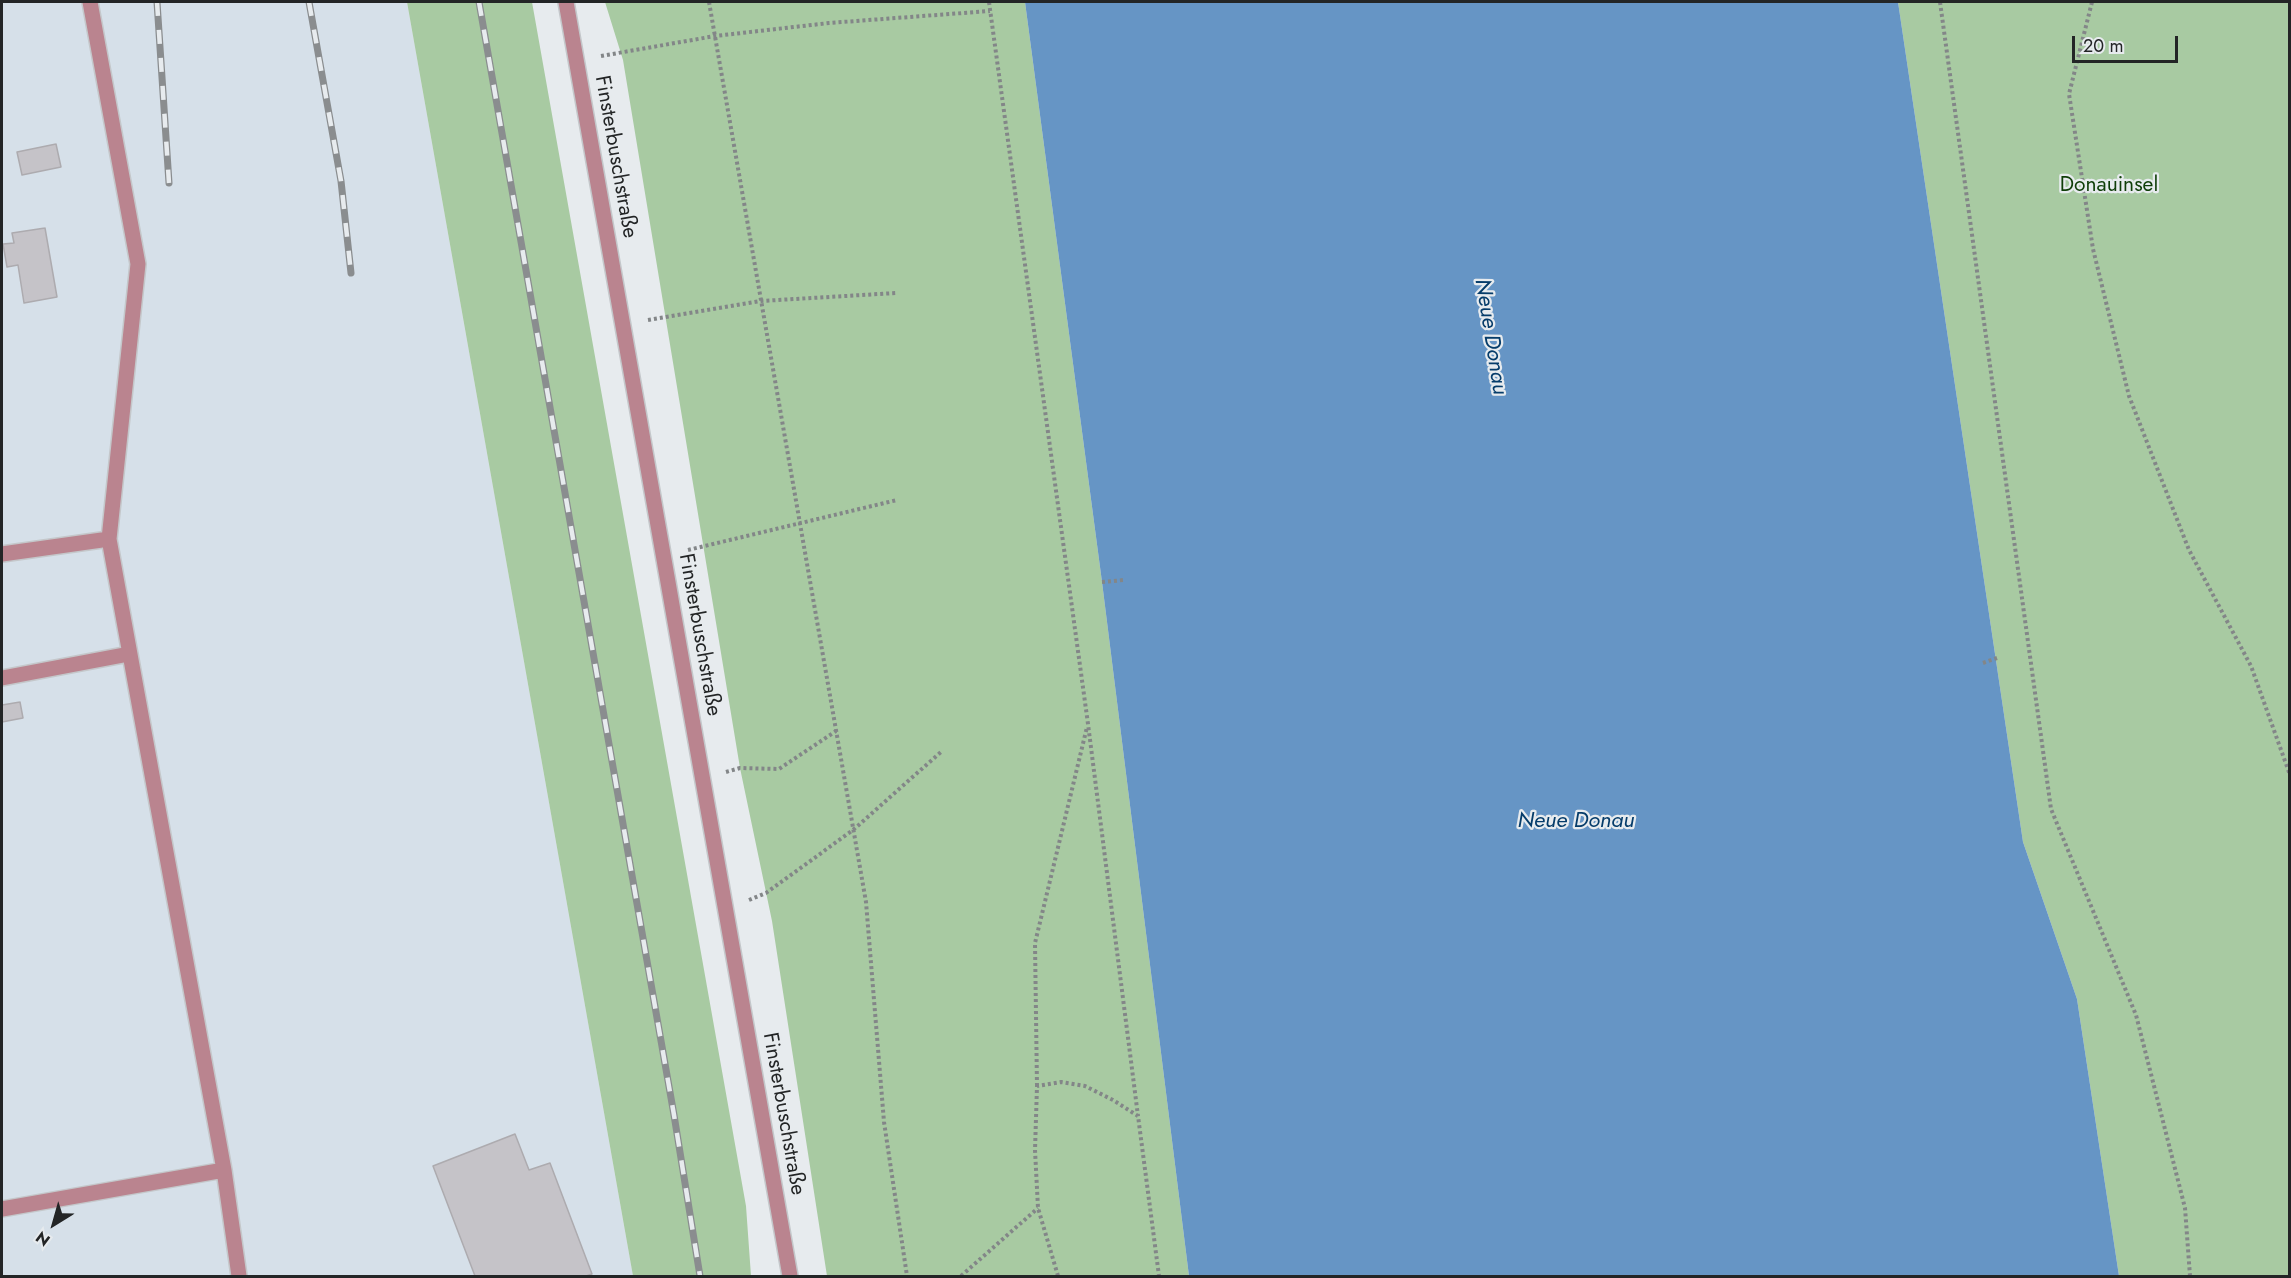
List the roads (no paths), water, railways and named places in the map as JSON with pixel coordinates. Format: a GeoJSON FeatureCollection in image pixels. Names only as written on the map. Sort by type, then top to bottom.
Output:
{"type":"FeatureCollection","features":[{"type":"Feature","properties":{"kind":"street"},"geometry":{"type":"LineString","coordinates":[[90,2],[138,264],[109,538],[224,1170],[239,1276]]}},
{"type":"Feature","properties":{"kind":"street","name":"Finsterbuschstraße"},"geometry":{"type":"LineString","coordinates":[[566,2],[790,1276]]}},
{"type":"Feature","properties":{"kind":"street"},"geometry":{"type":"LineString","coordinates":[[2,554],[109,538]]}},
{"type":"Feature","properties":{"kind":"street"},"geometry":{"type":"LineString","coordinates":[[2,678],[129,654]]}},
{"type":"Feature","properties":{"kind":"street"},"geometry":{"type":"LineString","coordinates":[[2,1209],[224,1170]]}},
{"type":"Feature","properties":{"kind":"water","name":"Neue Donau"},"geometry":{"type":"Polygon","coordinates":[[[1025,2],[1898,2],[2023,842],[2077,999],[2119,1276],[1189,1276],[1102,582],[1025,2]]]}},
{"type":"Feature","properties":{"kind":"railway"},"geometry":{"type":"LineString","coordinates":[[157,2],[169,183]]}},
{"type":"Feature","properties":{"kind":"railway"},"geometry":{"type":"LineString","coordinates":[[309,2],[341,181],[351,273]]}},
{"type":"Feature","properties":{"kind":"railway"},"geometry":{"type":"LineString","coordinates":[[479,2],[674,1115],[700,1276]]}},
{"type":"Feature","properties":{"kind":"park label","name":"Donauinsel"},"geometry":{"type":"Point","coordinates":[2109,186]}}]}
